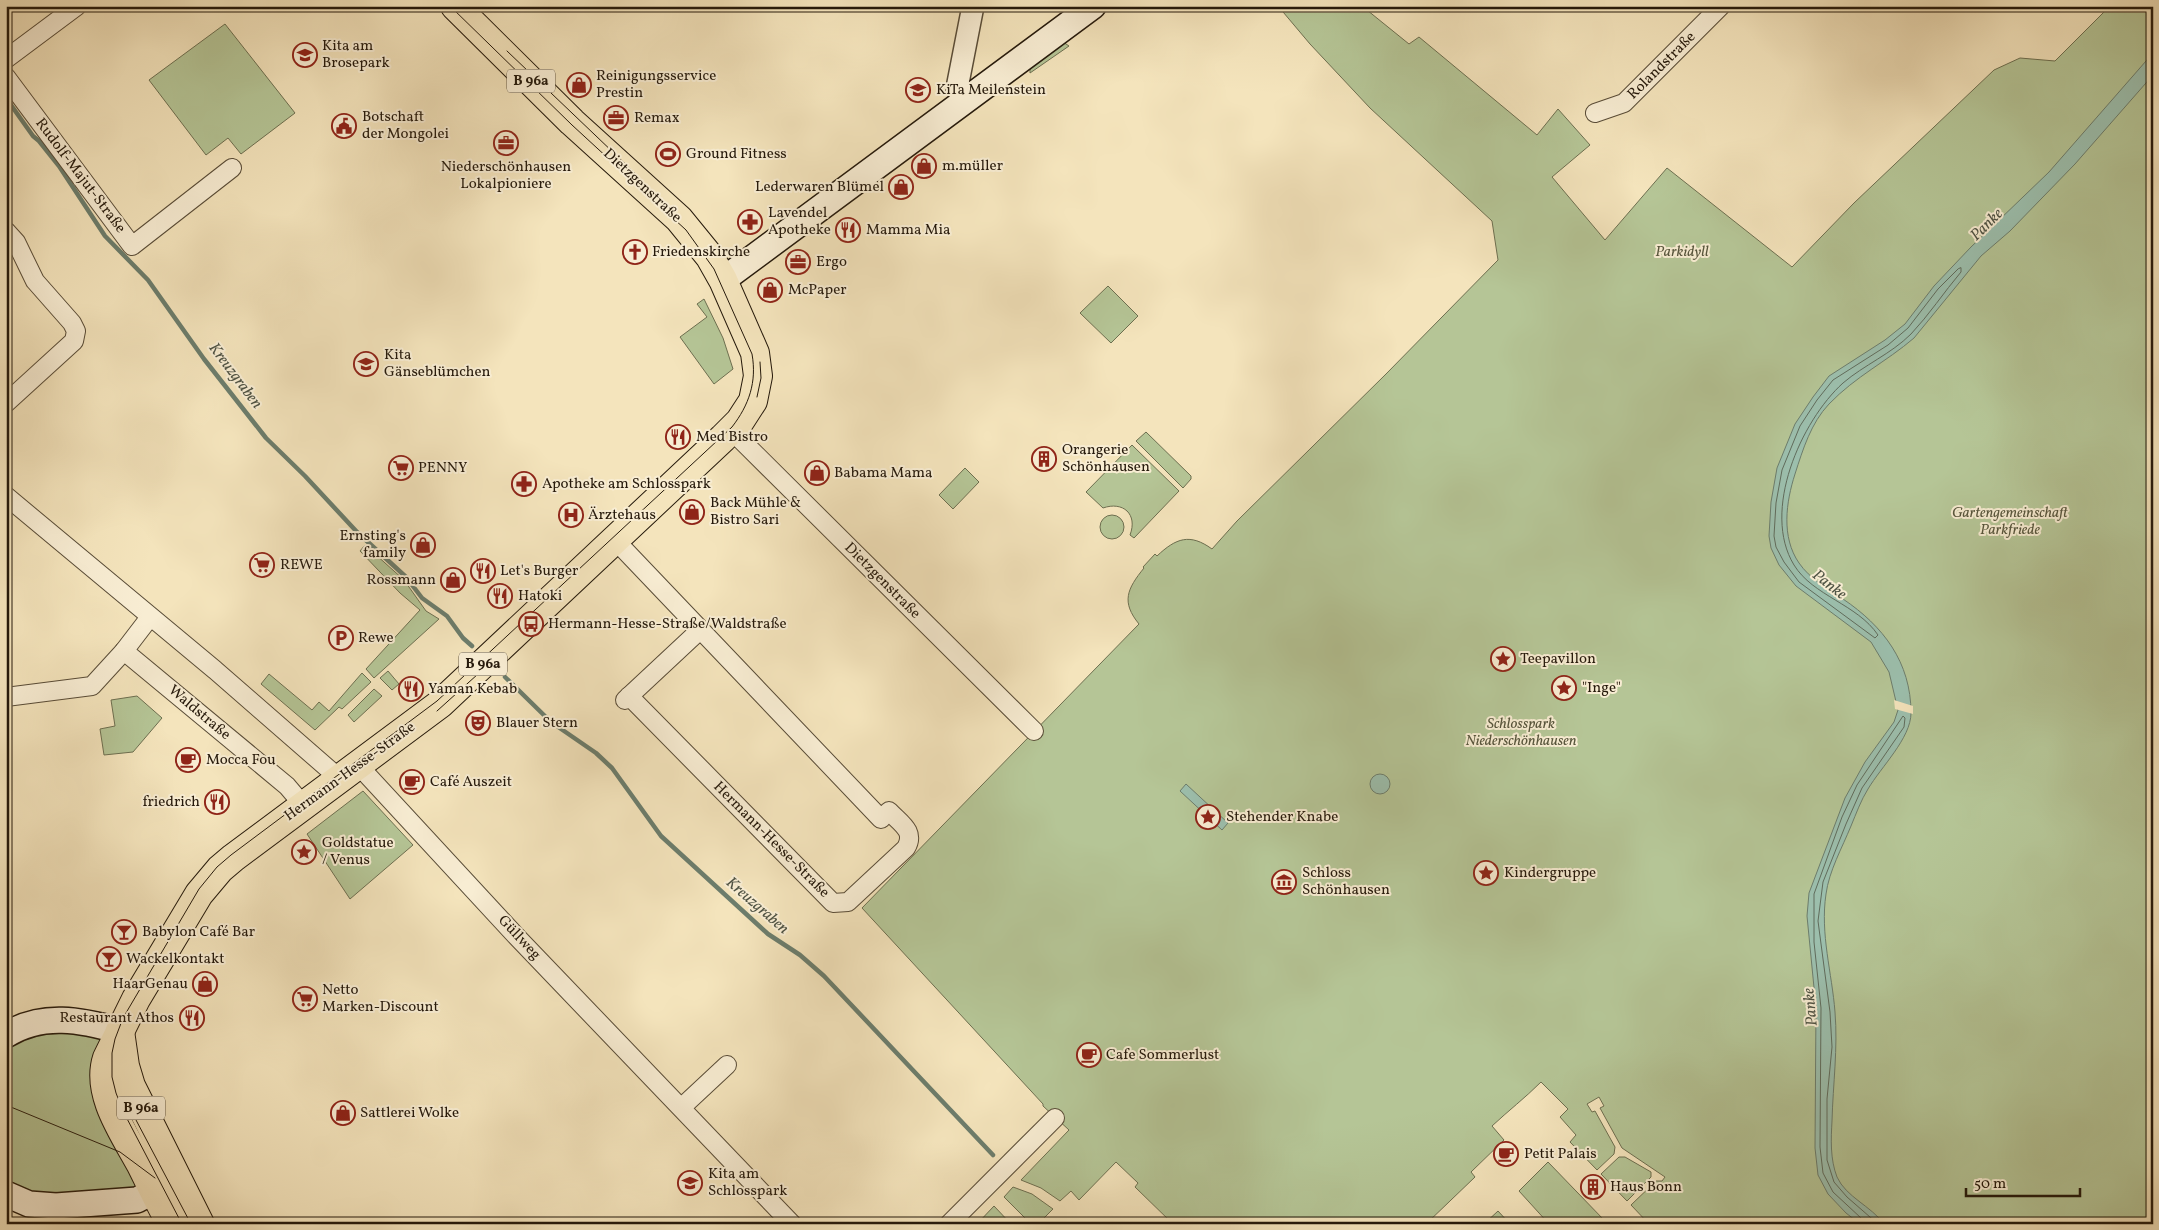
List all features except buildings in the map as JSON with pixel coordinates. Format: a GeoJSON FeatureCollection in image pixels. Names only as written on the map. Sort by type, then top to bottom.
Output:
{"type":"FeatureCollection","features":[{"type":"Feature","properties":{"kind":"main road","name":"Dietzgenstraße"},"geometry":{"type":"LineString","coordinates":[[455,6],[572,122],[679,219],[706,251],[723,280],[755,353],[758,376],[753,401],[727,434]]}},
{"type":"Feature","properties":{"kind":"main road"},"geometry":{"type":"LineString","coordinates":[[723,280],[1093,6]]}},
{"type":"Feature","properties":{"kind":"main road","name":"Hermann-Hesse-Straße"},"geometry":{"type":"LineString","coordinates":[[165,1185],[114,1114],[105,1083],[104,1070],[106,1058],[141,991],[207,883],[233,858],[440,704],[727,434]]}},
{"type":"Feature","properties":{"kind":"main road"},"geometry":{"type":"LineString","coordinates":[[6,1035],[21,1027],[56,1019],[98,1025],[120,1031]]}},
{"type":"Feature","properties":{"kind":"main road"},"geometry":{"type":"LineString","coordinates":[[6,1194],[37,1215],[68,1214],[136,1200],[165,1185]]}},
{"type":"Feature","properties":{"kind":"main road"},"geometry":{"type":"LineString","coordinates":[[165,1185],[170,1224]]}},
{"type":"Feature","properties":{"kind":"main road"},"geometry":{"type":"LineString","coordinates":[[165,1185],[200,1224]]}},
{"type":"Feature","properties":{"kind":"street"},"geometry":{"type":"LineString","coordinates":[[6,59],[77,6]]}},
{"type":"Feature","properties":{"kind":"street"},"geometry":{"type":"LineString","coordinates":[[965,102],[957,88],[973,6]]}},
{"type":"Feature","properties":{"kind":"street","name":"Rolandstraße"},"geometry":{"type":"LineString","coordinates":[[1595,113],[1624,103],[1721,6]]}},
{"type":"Feature","properties":{"kind":"street","name":"Rudolf-Majut-Straße"},"geometry":{"type":"LineString","coordinates":[[6,77],[132,246],[232,168]]}},
{"type":"Feature","properties":{"kind":"street"},"geometry":{"type":"LineString","coordinates":[[6,231],[16,242],[35,281],[72,322],[76,331],[74,341],[6,403]]}},
{"type":"Feature","properties":{"kind":"street","name":"Dietzgenstraße"},"geometry":{"type":"LineString","coordinates":[[727,434],[1034,731]]}},
{"type":"Feature","properties":{"kind":"street"},"geometry":{"type":"LineString","coordinates":[[6,496],[150,617],[349,772]]}},
{"type":"Feature","properties":{"kind":"street","name":"Hermann-Hesse-Straße"},"geometry":{"type":"LineString","coordinates":[[615,540],[881,819],[889,811],[910,834],[911,840],[906,848],[848,902],[833,902],[627,698],[700,630]]}},
{"type":"Feature","properties":{"kind":"street"},"geometry":{"type":"LineString","coordinates":[[6,697],[92,686],[150,617]]}},
{"type":"Feature","properties":{"kind":"street","name":"Waldstraße"},"geometry":{"type":"LineString","coordinates":[[124,650],[287,786],[304,806]]}},
{"type":"Feature","properties":{"kind":"street","name":"Güllweg"},"geometry":{"type":"LineString","coordinates":[[349,772],[517,937],[682,1107],[792,1224]]}},
{"type":"Feature","properties":{"kind":"street"},"geometry":{"type":"LineString","coordinates":[[682,1107],[727,1065]]}},
{"type":"Feature","properties":{"kind":"street"},"geometry":{"type":"LineString","coordinates":[[950,1224],[1055,1118]]}},
{"type":"Feature","properties":{"kind":"green space","name":"Schlosspark Niederschönhausen"},"geometry":{"type":"Polygon","coordinates":[[[1278,6],[1362,6],[1409,44],[1419,37],[1537,135],[1558,109],[1590,145],[1552,177],[1605,240],[1667,168],[1792,267],[1854,203],[1994,70],[2020,58],[2055,61],[2110,6],[2153,6],[2153,1224],[1649,1224],[1631,1205],[1656,1181],[1662,1181],[1665,1177],[1622,1148],[1600,1108],[1604,1106],[1599,1097],[1587,1104],[1592,1112],[1595,1111],[1615,1147],[1614,1154],[1597,1170],[1570,1142],[1576,1135],[1560,1117],[1568,1109],[1541,1082],[1492,1126],[1504,1140],[1471,1172],[1475,1177],[1426,1224],[1173,1224],[1135,1187],[1138,1183],[1116,1162],[1079,1200],[1071,1191],[1060,1201],[1041,1188],[1021,1180],[1069,1130],[1043,1106],[862,908],[1139,624],[1130,609],[1128,596],[1143,567],[1155,554],[1157,556],[1171,545],[1190,539],[1212,549],[1237,521],[1498,260],[1492,221],[1370,108],[1310,44],[1278,6]]]}},
{"type":"Feature","properties":{"kind":"green space"},"geometry":{"type":"Polygon","coordinates":[[[225,24],[295,113],[241,154],[228,138],[206,155],[149,80],[225,24]]]}},
{"type":"Feature","properties":{"kind":"green space"},"geometry":{"type":"Polygon","coordinates":[[[1063,42],[1069,46],[1030,73],[1030,67],[1063,42]]]}},
{"type":"Feature","properties":{"kind":"green space"},"geometry":{"type":"Polygon","coordinates":[[[1108,286],[1138,316],[1111,343],[1080,313],[1108,286]]]}},
{"type":"Feature","properties":{"kind":"green space"},"geometry":{"type":"Polygon","coordinates":[[[704,299],[723,338],[733,369],[714,384],[680,337],[707,317],[697,304],[704,299]]]}},
{"type":"Feature","properties":{"kind":"green space"},"geometry":{"type":"Polygon","coordinates":[[[1146,432],[1191,476],[1191,479],[1183,488],[1136,441],[1146,432]]]}},
{"type":"Feature","properties":{"kind":"green space"},"geometry":{"type":"Polygon","coordinates":[[[1132,445],[1179,491],[1134,538],[1130,535],[1132,521],[1127,511],[1117,506],[1103,508],[1086,492],[1132,445]]]}},
{"type":"Feature","properties":{"kind":"green space"},"geometry":{"type":"Polygon","coordinates":[[[965,468],[979,482],[953,509],[939,495],[965,468]]]}},
{"type":"Feature","properties":{"kind":"green space"},"geometry":{"type":"Polygon","coordinates":[[[1112,515],[1121,518],[1124,527],[1121,536],[1112,539],[1103,536],[1100,527],[1103,518],[1112,515]]]}},
{"type":"Feature","properties":{"kind":"green space"},"geometry":{"type":"Polygon","coordinates":[[[365,545],[404,580],[426,611],[439,619],[374,678],[366,669],[420,610],[400,593],[360,551],[365,545]]]}},
{"type":"Feature","properties":{"kind":"green space"},"geometry":{"type":"Polygon","coordinates":[[[388,671],[399,684],[392,690],[380,678],[388,671]]]}},
{"type":"Feature","properties":{"kind":"green space"},"geometry":{"type":"Polygon","coordinates":[[[362,673],[371,682],[342,709],[339,707],[315,730],[261,684],[269,674],[312,710],[319,702],[329,711],[362,673]]]}},
{"type":"Feature","properties":{"kind":"green space"},"geometry":{"type":"Polygon","coordinates":[[[374,689],[382,696],[354,722],[348,715],[374,689]]]}},
{"type":"Feature","properties":{"kind":"green space"},"geometry":{"type":"Polygon","coordinates":[[[137,696],[162,718],[133,752],[104,755],[100,729],[115,726],[111,700],[137,696]]]}},
{"type":"Feature","properties":{"kind":"green space"},"geometry":{"type":"Polygon","coordinates":[[[363,791],[413,845],[350,899],[307,834],[363,791]]]}},
{"type":"Feature","properties":{"kind":"green space"},"geometry":{"type":"Polygon","coordinates":[[[78,1029],[102,1039],[138,1185],[131,1189],[30,1193],[6,1183],[6,1043],[23,1034],[78,1029]]]}},
{"type":"Feature","properties":{"kind":"green space"},"geometry":{"type":"Polygon","coordinates":[[[1619,1157],[1625,1157],[1651,1172],[1651,1177],[1627,1201],[1601,1174],[1619,1157]]]}},
{"type":"Feature","properties":{"kind":"green space"},"geometry":{"type":"Polygon","coordinates":[[[1548,1162],[1604,1220],[1599,1224],[1549,1224],[1519,1191],[1548,1162]]]}},
{"type":"Feature","properties":{"kind":"green space"},"geometry":{"type":"Polygon","coordinates":[[[1013,1187],[1032,1194],[1053,1209],[1038,1224],[1031,1224],[1004,1197],[1013,1187]]]}},
{"type":"Feature","properties":{"kind":"green space"},"geometry":{"type":"Polygon","coordinates":[[[994,1206],[1011,1224],[977,1224],[994,1206]]]}},
{"type":"Feature","properties":{"kind":"green space"},"geometry":{"type":"Polygon","coordinates":[[[1498,1211],[1510,1224],[1484,1224],[1498,1211]]]}},
{"type":"Feature","properties":{"kind":"water"},"geometry":{"type":"Polygon","coordinates":[[[2153,53],[2153,75],[2075,164],[2010,231],[1981,256],[1914,338],[1850,385],[1823,411],[1808,437],[1789,496],[1787,531],[1793,553],[1799,563],[1808,574],[1857,610],[1882,633],[1900,662],[1910,695],[1910,723],[1901,742],[1861,802],[1836,860],[1826,894],[1825,939],[1834,997],[1836,1026],[1831,1135],[1833,1163],[1837,1177],[1846,1190],[1884,1224],[1860,1224],[1846,1213],[1828,1194],[1818,1175],[1815,1148],[1816,1008],[1807,916],[1809,893],[1845,798],[1865,762],[1894,722],[1898,710],[1889,672],[1871,642],[1796,586],[1779,565],[1771,548],[1769,536],[1771,502],[1777,468],[1795,424],[1829,376],[1885,340],[1905,324],[1934,286],[1971,247],[2049,172],[2153,53]]]}},
{"type":"Feature","properties":{"kind":"water"},"geometry":{"type":"Polygon","coordinates":[[[1380,774],[1387,777],[1390,784],[1387,791],[1380,794],[1373,791],[1370,784],[1373,777],[1380,774]]]}},
{"type":"Feature","properties":{"kind":"water"},"geometry":{"type":"Polygon","coordinates":[[[1186,784],[1228,823],[1222,830],[1180,791],[1186,784]]]}},
{"type":"Feature","properties":{"kind":"pier"},"geometry":{"type":"Polygon","coordinates":[[[1894,700],[1913,706],[1913,714],[1895,709],[1894,700]]]}},
{"type":"Feature","properties":{"kind":"waterway","name":"Kreuzgraben"},"geometry":{"type":"LineString","coordinates":[[6,98],[33,136],[59,166],[105,236],[148,280],[204,359],[266,438],[305,476],[357,532],[406,577],[422,598],[447,616],[463,638],[472,646]]}},
{"type":"Feature","properties":{"kind":"waterway","name":"Kreuzgraben"},"geometry":{"type":"LineString","coordinates":[[505,677],[551,722],[596,753],[612,768],[661,836],[768,934],[800,955],[824,976],[993,1155]]}},
{"type":"Feature","properties":{"kind":"tram line"},"geometry":{"type":"LineString","coordinates":[[182,1224],[123,1111],[112,1077],[112,1053],[123,1018],[199,889],[217,867],[231,855],[437,701],[732,427],[747,402],[752,384],[752,354],[714,269],[686,230],[572,125],[450,6]]}},
{"type":"Feature","properties":{"kind":"tram line"},"geometry":{"type":"LineString","coordinates":[[507,51],[639,177]]}},
{"type":"Feature","properties":{"kind":"tram line"},"geometry":{"type":"LineString","coordinates":[[757,397],[761,378],[760,362]]}},
{"type":"Feature","properties":{"kind":"tram line"},"geometry":{"type":"LineString","coordinates":[[437,711],[478,674]]}},
{"type":"Feature","properties":{"kind":"tram line"},"geometry":{"type":"LineString","coordinates":[[6,1105],[120,1152],[155,1178]]}},
{"type":"Feature","properties":{"kind":"tram line"},"geometry":{"type":"LineString","coordinates":[[136,1120],[191,1224]]}},
{"type":"Feature","properties":{"kind":"place","name":"Kita am Brosepark"},"geometry":{"type":"Point","coordinates":[305,55]}},
{"type":"Feature","properties":{"kind":"place","name":"Reinigungsservice Prestin"},"geometry":{"type":"Point","coordinates":[579,85]}},
{"type":"Feature","properties":{"kind":"place","name":"KiTa Meilenstein"},"geometry":{"type":"Point","coordinates":[918,90]}},
{"type":"Feature","properties":{"kind":"place","name":"Remax"},"geometry":{"type":"Point","coordinates":[616,118]}},
{"type":"Feature","properties":{"kind":"place","name":"Botschaft der Mongolei"},"geometry":{"type":"Point","coordinates":[344,126]}},
{"type":"Feature","properties":{"kind":"place","name":"Niederschönhausen Lokalpioniere"},"geometry":{"type":"Point","coordinates":[506,143]}},
{"type":"Feature","properties":{"kind":"place","name":"Ground Fitness"},"geometry":{"type":"Point","coordinates":[668,154]}},
{"type":"Feature","properties":{"kind":"place","name":"m.müller"},"geometry":{"type":"Point","coordinates":[924,166]}},
{"type":"Feature","properties":{"kind":"place","name":"Lederwaren Blümel"},"geometry":{"type":"Point","coordinates":[901,187]}},
{"type":"Feature","properties":{"kind":"place","name":"Lavendel Apotheke"},"geometry":{"type":"Point","coordinates":[750,222]}},
{"type":"Feature","properties":{"kind":"place","name":"Mamma Mia"},"geometry":{"type":"Point","coordinates":[848,230]}},
{"type":"Feature","properties":{"kind":"place","name":"Friedenskirche"},"geometry":{"type":"Point","coordinates":[635,252]}},
{"type":"Feature","properties":{"kind":"place","name":"Ergo"},"geometry":{"type":"Point","coordinates":[798,262]}},
{"type":"Feature","properties":{"kind":"place","name":"McPaper"},"geometry":{"type":"Point","coordinates":[770,290]}},
{"type":"Feature","properties":{"kind":"place","name":"Kita Gänseblümchen"},"geometry":{"type":"Point","coordinates":[366,364]}},
{"type":"Feature","properties":{"kind":"place","name":"Med Bistro"},"geometry":{"type":"Point","coordinates":[678,437]}},
{"type":"Feature","properties":{"kind":"place","name":"Orangerie Schönhausen"},"geometry":{"type":"Point","coordinates":[1044,459]}},
{"type":"Feature","properties":{"kind":"place","name":"PENNY"},"geometry":{"type":"Point","coordinates":[401,468]}},
{"type":"Feature","properties":{"kind":"place","name":"Babama Mama"},"geometry":{"type":"Point","coordinates":[817,473]}},
{"type":"Feature","properties":{"kind":"place","name":"Apotheke am Schlosspark"},"geometry":{"type":"Point","coordinates":[524,484]}},
{"type":"Feature","properties":{"kind":"place","name":"Back Mühle & Bistro Sari"},"geometry":{"type":"Point","coordinates":[692,512]}},
{"type":"Feature","properties":{"kind":"place","name":"Ärztehaus"},"geometry":{"type":"Point","coordinates":[571,515]}},
{"type":"Feature","properties":{"kind":"place","name":"Ernsting's family"},"geometry":{"type":"Point","coordinates":[423,545]}},
{"type":"Feature","properties":{"kind":"place","name":"REWE"},"geometry":{"type":"Point","coordinates":[262,565]}},
{"type":"Feature","properties":{"kind":"place","name":"Let's Burger"},"geometry":{"type":"Point","coordinates":[483,571]}},
{"type":"Feature","properties":{"kind":"place","name":"Rossmann"},"geometry":{"type":"Point","coordinates":[453,580]}},
{"type":"Feature","properties":{"kind":"place","name":"Hatoki"},"geometry":{"type":"Point","coordinates":[500,596]}},
{"type":"Feature","properties":{"kind":"place","name":"Hermann-Hesse-Straße/Waldstraße"},"geometry":{"type":"Point","coordinates":[531,624]}},
{"type":"Feature","properties":{"kind":"place","name":"Rewe"},"geometry":{"type":"Point","coordinates":[341,638]}},
{"type":"Feature","properties":{"kind":"place","name":"Teepavillon"},"geometry":{"type":"Point","coordinates":[1503,659]}},
{"type":"Feature","properties":{"kind":"place","name":"\"Inge\""},"geometry":{"type":"Point","coordinates":[1564,688]}},
{"type":"Feature","properties":{"kind":"place","name":"Yaman Kebab"},"geometry":{"type":"Point","coordinates":[411,689]}},
{"type":"Feature","properties":{"kind":"place","name":"Blauer Stern"},"geometry":{"type":"Point","coordinates":[478,723]}},
{"type":"Feature","properties":{"kind":"place","name":"Mocca Fou"},"geometry":{"type":"Point","coordinates":[188,760]}},
{"type":"Feature","properties":{"kind":"place","name":"Café Auszeit"},"geometry":{"type":"Point","coordinates":[412,782]}},
{"type":"Feature","properties":{"kind":"place","name":"friedrich"},"geometry":{"type":"Point","coordinates":[217,802]}},
{"type":"Feature","properties":{"kind":"place","name":"Stehender Knabe"},"geometry":{"type":"Point","coordinates":[1208,817]}},
{"type":"Feature","properties":{"kind":"place","name":"Goldstatue / Venus"},"geometry":{"type":"Point","coordinates":[304,852]}},
{"type":"Feature","properties":{"kind":"place","name":"Kindergruppe"},"geometry":{"type":"Point","coordinates":[1486,873]}},
{"type":"Feature","properties":{"kind":"place","name":"Schloss Schönhausen"},"geometry":{"type":"Point","coordinates":[1284,882]}},
{"type":"Feature","properties":{"kind":"place","name":"Babylon Café Bar"},"geometry":{"type":"Point","coordinates":[124,932]}},
{"type":"Feature","properties":{"kind":"place","name":"Wackelkontakt"},"geometry":{"type":"Point","coordinates":[109,959]}},
{"type":"Feature","properties":{"kind":"place","name":"HaarGenau"},"geometry":{"type":"Point","coordinates":[205,984]}},
{"type":"Feature","properties":{"kind":"place","name":"Netto Marken-Discount"},"geometry":{"type":"Point","coordinates":[305,999]}},
{"type":"Feature","properties":{"kind":"place","name":"Restaurant Athos"},"geometry":{"type":"Point","coordinates":[192,1018]}},
{"type":"Feature","properties":{"kind":"place","name":"Cafe Sommerlust"},"geometry":{"type":"Point","coordinates":[1089,1055]}},
{"type":"Feature","properties":{"kind":"place","name":"Sattlerei Wolke"},"geometry":{"type":"Point","coordinates":[343,1113]}},
{"type":"Feature","properties":{"kind":"place","name":"Petit Palais"},"geometry":{"type":"Point","coordinates":[1506,1154]}},
{"type":"Feature","properties":{"kind":"place","name":"Kita am Schlosspark"},"geometry":{"type":"Point","coordinates":[690,1183]}},
{"type":"Feature","properties":{"kind":"place","name":"Haus Bonn"},"geometry":{"type":"Point","coordinates":[1593,1187]}},
{"type":"Feature","properties":{"kind":"water label","name":"Panke"},"geometry":{"type":"Point","coordinates":[1987,225]}},
{"type":"Feature","properties":{"kind":"water label","name":"Panke"},"geometry":{"type":"Point","coordinates":[1829,585]}},
{"type":"Feature","properties":{"kind":"water label","name":"Panke"},"geometry":{"type":"Point","coordinates":[1811,1007]}},
{"type":"Feature","properties":{"kind":"park label","name":"Parkidyll"},"geometry":{"type":"Point","coordinates":[1682,252]}},
{"type":"Feature","properties":{"kind":"park label","name":"Gartengemeinschaft Parkfriede"},"geometry":{"type":"Point","coordinates":[2010,522]}}]}
